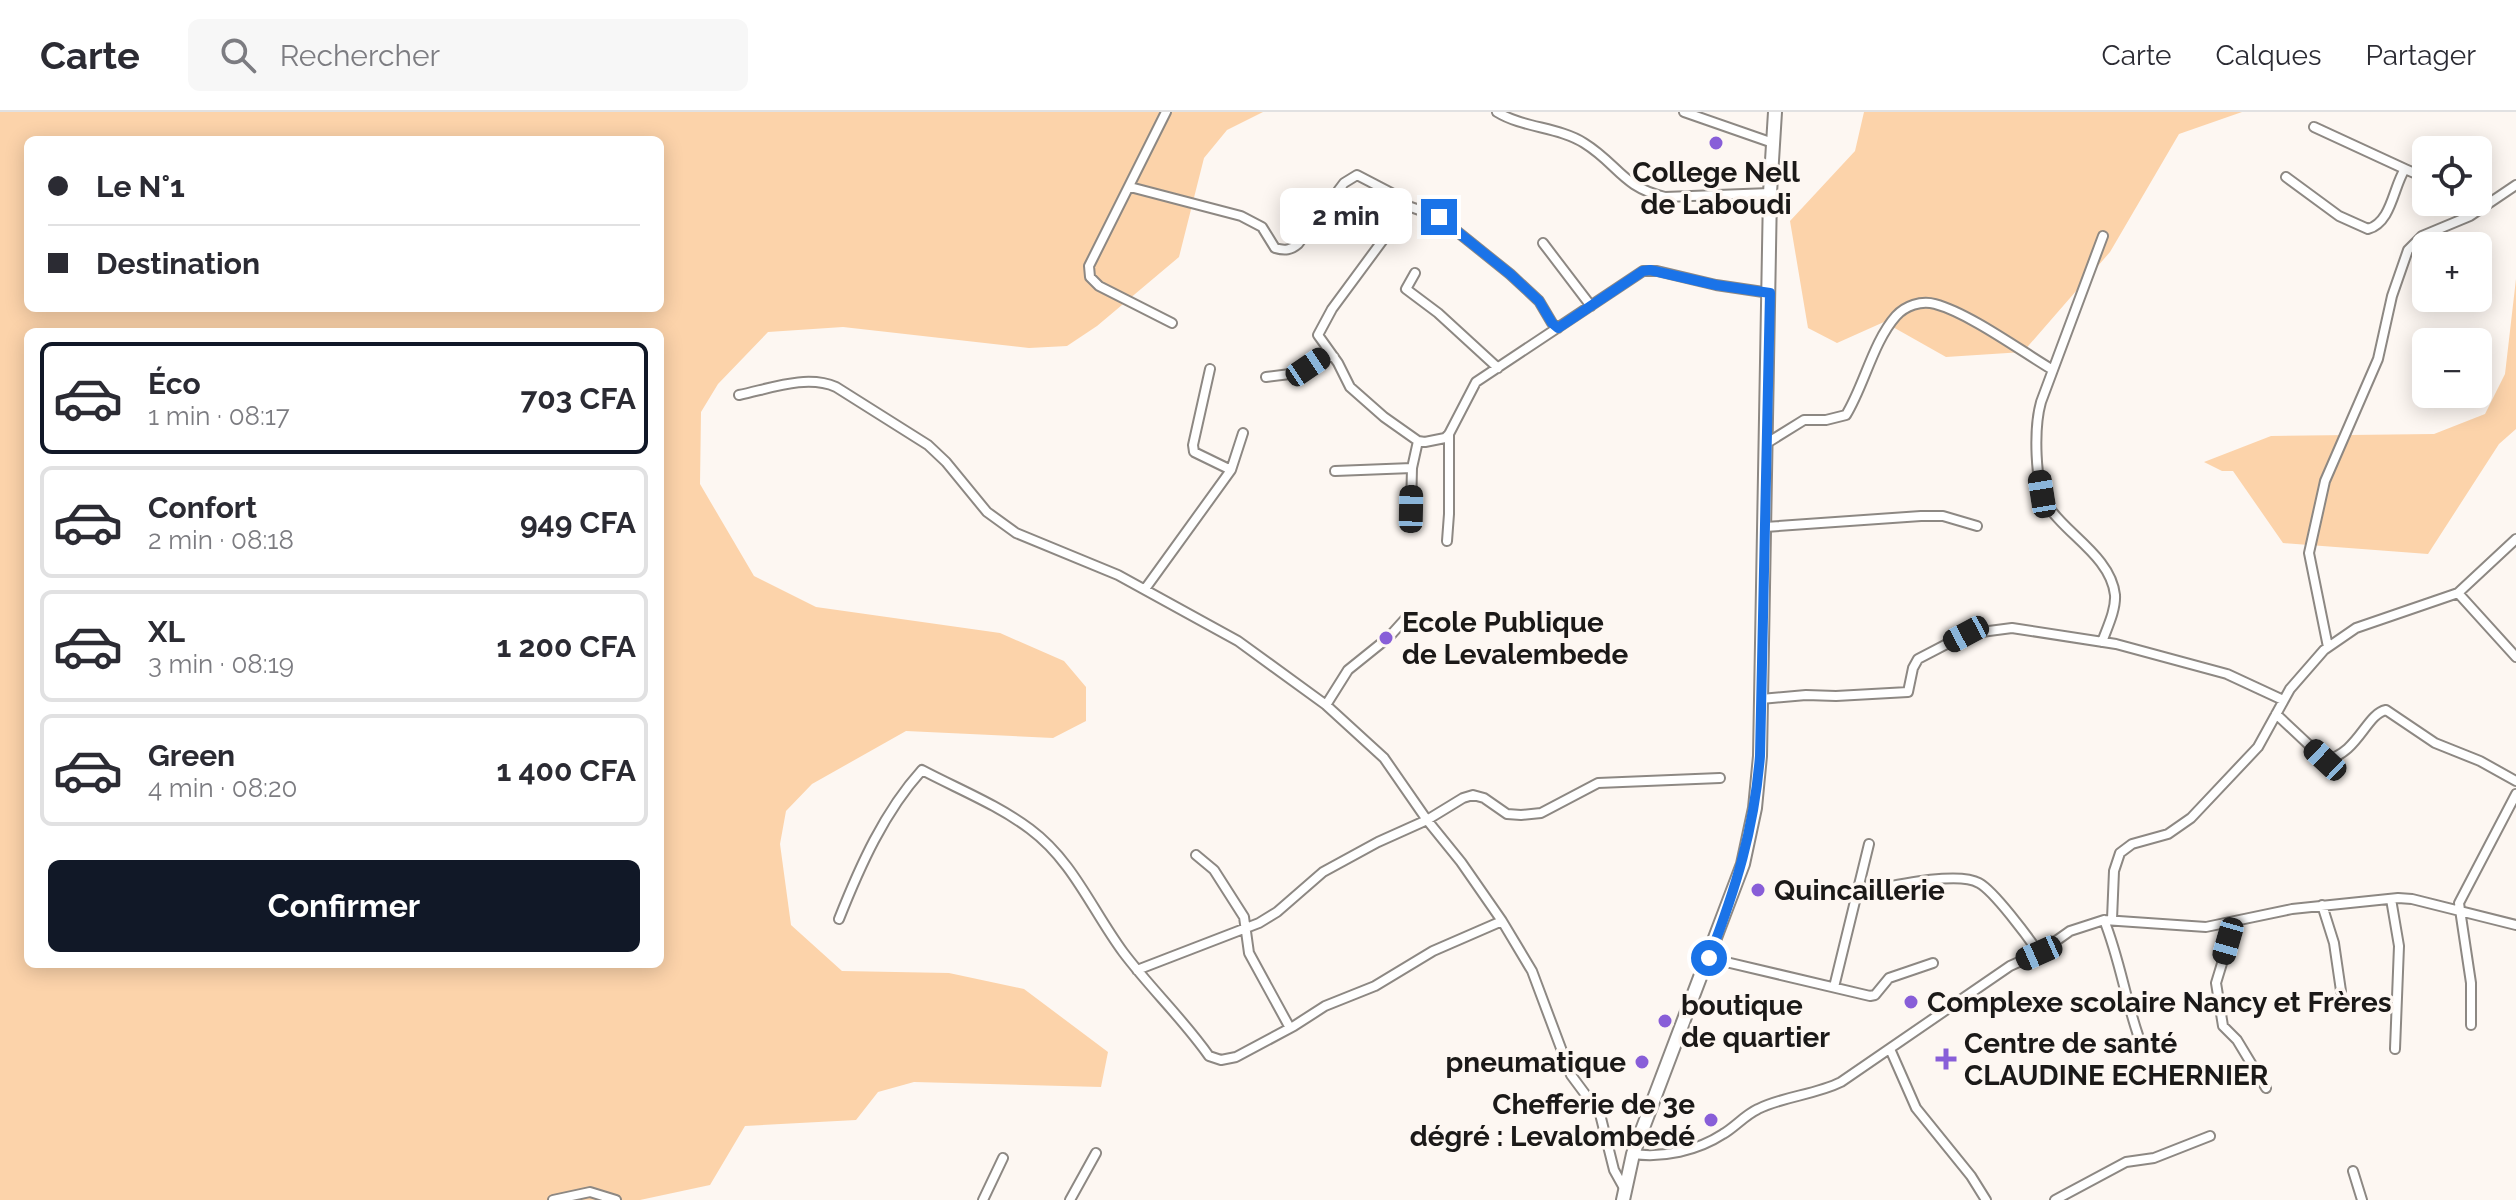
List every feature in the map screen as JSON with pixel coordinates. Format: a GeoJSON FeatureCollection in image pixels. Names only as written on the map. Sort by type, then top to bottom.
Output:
{"type":"FeatureCollection","features":[{"type":"Feature","properties":{"kind":"main road"},"geometry":{"type":"LineString","coordinates":[[1624,1194],[1633,1154],[1743,864],[1755,808],[1761,699],[1770,193],[1775,112]]}},
{"type":"Feature","properties":{"kind":"street"},"geometry":{"type":"LineString","coordinates":[[1166,112],[1089,266],[1090,277],[1099,286],[1172,323]]}},
{"type":"Feature","properties":{"kind":"street"},"geometry":{"type":"LineString","coordinates":[[1497,112],[1583,142],[1634,186],[1651,193],[1665,197],[1770,193]]}},
{"type":"Feature","properties":{"kind":"street"},"geometry":{"type":"LineString","coordinates":[[1684,112],[1773,143]]}},
{"type":"Feature","properties":{"kind":"street"},"geometry":{"type":"LineString","coordinates":[[2314,127],[2412,172]]}},
{"type":"Feature","properties":{"kind":"street"},"geometry":{"type":"LineString","coordinates":[[2286,177],[2339,216],[2368,229],[2385,216],[2405,169]]}},
{"type":"Feature","properties":{"kind":"street"},"geometry":{"type":"LineString","coordinates":[[1130,187],[1241,216],[1262,227],[1275,248],[1282,250],[1292,249],[1298,244],[1344,183],[1357,175],[1405,200],[1408,206],[1439,217],[1539,301],[1558,328]]}},
{"type":"Feature","properties":{"kind":"street"},"geometry":{"type":"LineString","coordinates":[[2492,201],[2516,185]]}},
{"type":"Feature","properties":{"kind":"street"},"geometry":{"type":"LineString","coordinates":[[1408,206],[1319,330],[1319,339],[1334,357],[1350,387],[1384,417],[1418,441],[1437,440],[1449,434]]}},
{"type":"Feature","properties":{"kind":"street"},"geometry":{"type":"LineString","coordinates":[[2328,647],[2309,553],[2325,481],[2378,359],[2397,279],[2408,250],[2422,236],[2467,216]]}},
{"type":"Feature","properties":{"kind":"street"},"geometry":{"type":"LineString","coordinates":[[2102,642],[2116,598],[2114,588],[2099,560],[2054,514],[2042,494],[2038,418],[2041,402],[2103,236]]}},
{"type":"Feature","properties":{"kind":"street"},"geometry":{"type":"LineString","coordinates":[[1543,243],[1591,306]]}},
{"type":"Feature","properties":{"kind":"street"},"geometry":{"type":"LineString","coordinates":[[1447,541],[1449,434],[1476,382],[1643,271],[1770,293]]}},
{"type":"Feature","properties":{"kind":"street"},"geometry":{"type":"LineString","coordinates":[[1415,273],[1406,289],[1438,313],[1498,368]]}},
{"type":"Feature","properties":{"kind":"street"},"geometry":{"type":"LineString","coordinates":[[1767,443],[1804,420],[1846,415],[1857,397],[1871,358],[1896,316],[1917,303],[1934,303],[1977,323],[2053,370]]}},
{"type":"Feature","properties":{"kind":"street"},"geometry":{"type":"LineString","coordinates":[[1266,377],[1298,373],[1323,357],[1334,357]]}},
{"type":"Feature","properties":{"kind":"street"},"geometry":{"type":"LineString","coordinates":[[1210,369],[1194,452],[1231,470]]}},
{"type":"Feature","properties":{"kind":"street"},"geometry":{"type":"LineString","coordinates":[[739,395],[808,381],[836,387],[928,445],[987,512],[1016,533],[1145,589],[1257,652],[1326,705],[1384,758],[1502,921],[1532,971],[1571,1075],[1600,1114],[1614,1170],[1624,1194]]}},
{"type":"Feature","properties":{"kind":"street"},"geometry":{"type":"LineString","coordinates":[[1145,589],[1231,470],[1243,433]]}},
{"type":"Feature","properties":{"kind":"street"},"geometry":{"type":"LineString","coordinates":[[1411,509],[1412,468],[1418,441]]}},
{"type":"Feature","properties":{"kind":"street"},"geometry":{"type":"LineString","coordinates":[[1335,471],[1412,468]]}},
{"type":"Feature","properties":{"kind":"street"},"geometry":{"type":"LineString","coordinates":[[1765,527],[1921,516],[1943,516],[1977,526]]}},
{"type":"Feature","properties":{"kind":"street"},"geometry":{"type":"LineString","coordinates":[[2138,1035],[2126,1001],[2108,919],[2114,871],[2120,853],[2132,844],[2168,834],[2191,818],[2258,747],[2300,675],[2328,647],[2356,628],[2458,593],[2516,539]]}},
{"type":"Feature","properties":{"kind":"street"},"geometry":{"type":"LineString","coordinates":[[2458,593],[2516,657]]}},
{"type":"Feature","properties":{"kind":"street"},"geometry":{"type":"LineString","coordinates":[[1326,705],[1348,670],[1389,637],[1407,617]]}},
{"type":"Feature","properties":{"kind":"street"},"geometry":{"type":"LineString","coordinates":[[1761,699],[1908,692],[1918,659],[1977,631],[2012,628],[2102,642],[2227,674],[2283,700]]}},
{"type":"Feature","properties":{"kind":"street"},"geometry":{"type":"LineString","coordinates":[[2276,714],[2325,760],[2338,757],[2358,739],[2379,712],[2386,710],[2435,743],[2480,761],[2516,781]]}},
{"type":"Feature","properties":{"kind":"street"},"geometry":{"type":"LineString","coordinates":[[839,919],[873,840],[908,785],[922,770],[1010,817],[1043,841],[1071,870],[1121,950],[1209,1056],[1215,1059],[1236,1057],[1325,1006],[1375,986],[1433,951],[1502,921]]}},
{"type":"Feature","properties":{"kind":"street"},"geometry":{"type":"LineString","coordinates":[[1137,970],[1247,929],[1277,912],[1323,872],[1427,820],[1463,798],[1473,795],[1484,798],[1507,814],[1521,815],[1541,813],[1598,783],[1720,778]]}},
{"type":"Feature","properties":{"kind":"street"},"geometry":{"type":"LineString","coordinates":[[2471,1025],[2471,983],[2459,910],[2462,895],[2516,794]]}},
{"type":"Feature","properties":{"kind":"street"},"geometry":{"type":"LineString","coordinates":[[1834,987],[1869,844]]}},
{"type":"Feature","properties":{"kind":"street"},"geometry":{"type":"LineString","coordinates":[[1196,855],[1214,870],[1244,917],[1249,953],[1290,1028]]}},
{"type":"Feature","properties":{"kind":"street"},"geometry":{"type":"LineString","coordinates":[[1857,893],[1921,882],[1969,879],[1987,889],[2039,953]]}},
{"type":"Feature","properties":{"kind":"street"},"geometry":{"type":"LineString","coordinates":[[2391,899],[2399,946],[2395,1049]]}},
{"type":"Feature","properties":{"kind":"street"},"geometry":{"type":"LineString","coordinates":[[1633,1154],[1654,1157],[1674,1154],[1713,1139],[1759,1108],[1841,1082],[2010,966],[2039,953],[2070,931],[2108,919],[2195,928],[2322,905],[2412,899],[2516,925]]}},
{"type":"Feature","properties":{"kind":"street"},"geometry":{"type":"LineString","coordinates":[[2322,905],[2334,943],[2341,991]]}},
{"type":"Feature","properties":{"kind":"street"},"geometry":{"type":"LineString","coordinates":[[2235,921],[2216,983],[2223,1026],[2237,1040],[2266,1088]]}},
{"type":"Feature","properties":{"kind":"street"},"geometry":{"type":"LineString","coordinates":[[1709,958],[1875,995],[1889,978],[1933,963]]}},
{"type":"Feature","properties":{"kind":"street"},"geometry":{"type":"LineString","coordinates":[[1890,1049],[1916,1108],[1971,1176],[1986,1200]]}},
{"type":"Feature","properties":{"kind":"street"},"geometry":{"type":"LineString","coordinates":[[2055,1200],[2126,1162],[2154,1158],[2210,1136]]}},
{"type":"Feature","properties":{"kind":"street"},"geometry":{"type":"LineString","coordinates":[[1070,1200],[1096,1153]]}},
{"type":"Feature","properties":{"kind":"street"},"geometry":{"type":"LineString","coordinates":[[983,1200],[1003,1158]]}},
{"type":"Feature","properties":{"kind":"street"},"geometry":{"type":"LineString","coordinates":[[2353,1171],[2362,1200]]}},
{"type":"Feature","properties":{"kind":"street"},"geometry":{"type":"LineString","coordinates":[[553,1200],[590,1192],[616,1200]]}},
{"type":"Feature","properties":{"kind":"shaded area"},"geometry":{"type":"Polygon","coordinates":[[[0,112],[1263,112],[1227,130],[1204,158],[1179,257],[1097,326],[1067,346],[1029,348],[843,327],[768,332],[718,384],[701,412],[700,484],[754,576],[816,607],[1000,633],[1064,661],[1086,687],[1086,721],[1053,738],[906,731],[812,784],[786,811],[780,844],[791,925],[842,971],[949,973],[1024,989],[1108,1052],[1101,1087],[914,1082],[878,1092],[856,1120],[745,1126],[710,1185],[640,1200],[0,1200],[0,112]]]}},
{"type":"Feature","properties":{"kind":"shaded area"},"geometry":{"type":"Polygon","coordinates":[[[1864,112],[2242,112],[2179,134],[2110,252],[2023,352],[1946,357],[1884,322],[1837,343],[1808,328],[1790,221],[1855,151],[1864,112]]]}},
{"type":"Feature","properties":{"kind":"shaded area"},"geometry":{"type":"Polygon","coordinates":[[[2516,279],[2516,429],[2499,444],[2428,554],[2283,543],[2233,471],[2222,471],[2204,462],[2271,436],[2434,434],[2485,414],[2488,408],[2492,408],[2492,400],[2505,374],[2516,279]]]}},
{"type":"Feature","properties":{"kind":"place","name":"College Nell de Laboudi"},"geometry":{"type":"Point","coordinates":[1716,143]}},
{"type":"Feature","properties":{"kind":"place","name":"Ecole Publique de Levalembede"},"geometry":{"type":"Point","coordinates":[1386,638]}},
{"type":"Feature","properties":{"kind":"place","name":"Quincaillerie"},"geometry":{"type":"Point","coordinates":[1758,890]}},
{"type":"Feature","properties":{"kind":"place","name":"Complexe scolaire Nancy et Frères"},"geometry":{"type":"Point","coordinates":[1911,1002]}},
{"type":"Feature","properties":{"kind":"place","name":"boutique de quartier"},"geometry":{"type":"Point","coordinates":[1665,1021]}},
{"type":"Feature","properties":{"kind":"place","name":"Centre de santé CLAUDINE ECHERNIER"},"geometry":{"type":"Point","coordinates":[1946,1059]}},
{"type":"Feature","properties":{"kind":"place","name":"pneumatique"},"geometry":{"type":"Point","coordinates":[1642,1062]}},
{"type":"Feature","properties":{"kind":"place","name":"Chefferie de 3e dégré : Levalombedé"},"geometry":{"type":"Point","coordinates":[1711,1120]}},
{"type":"Feature","properties":{"kind":"route"},"geometry":{"type":"LineString","coordinates":[[1439,217],[1539,301],[1558,328],[1643,271],[1770,293],[1760,756],[1755,808],[1743,864],[1709,958]]}}]}
